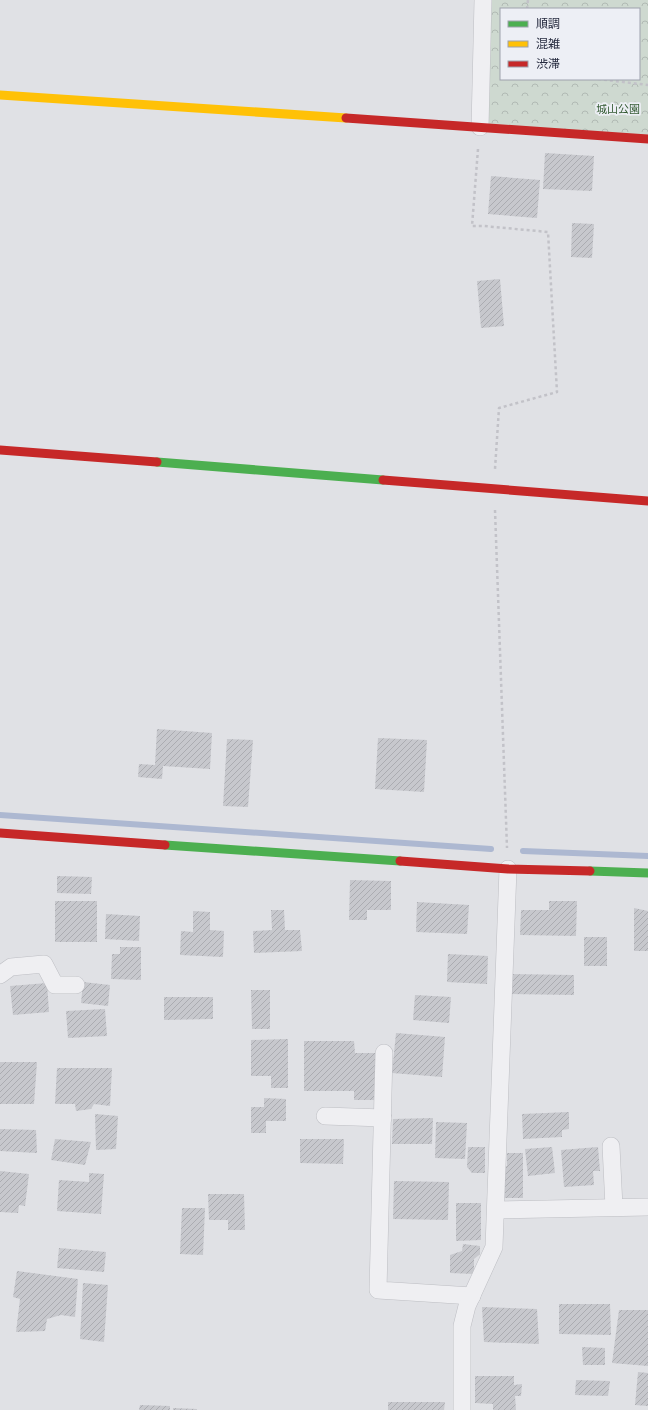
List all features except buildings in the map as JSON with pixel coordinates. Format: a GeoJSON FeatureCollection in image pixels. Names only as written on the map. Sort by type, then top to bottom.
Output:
{"type":"FeatureCollection","features":[{"type":"Feature","properties":{"kind":"street"},"geometry":{"type":"LineString","coordinates":[[480,127],[483,0]]}},
{"type":"Feature","properties":{"kind":"street"},"geometry":{"type":"LineString","coordinates":[[0,94],[648,139]]}},
{"type":"Feature","properties":{"kind":"street"},"geometry":{"type":"LineString","coordinates":[[0,450],[648,501]]}},
{"type":"Feature","properties":{"kind":"street"},"geometry":{"type":"LineString","coordinates":[[0,833],[508,869],[648,873]]}},
{"type":"Feature","properties":{"kind":"street"},"geometry":{"type":"LineString","coordinates":[[462,1410],[462,1326],[466,1306],[494,1247],[508,869]]}},
{"type":"Feature","properties":{"kind":"street"},"geometry":{"type":"LineString","coordinates":[[0,975],[11,967],[44,964],[55,985],[76,985]]}},
{"type":"Feature","properties":{"kind":"street"},"geometry":{"type":"LineString","coordinates":[[384,1052],[378,1290],[472,1296]]}},
{"type":"Feature","properties":{"kind":"street"},"geometry":{"type":"LineString","coordinates":[[325,1116],[383,1118]]}},
{"type":"Feature","properties":{"kind":"street"},"geometry":{"type":"LineString","coordinates":[[611,1146],[614,1207]]}},
{"type":"Feature","properties":{"kind":"street"},"geometry":{"type":"LineString","coordinates":[[496,1210],[648,1206]]}},
{"type":"Feature","properties":{"kind":"path"},"geometry":{"type":"LineString","coordinates":[[606,80],[648,85]]}},
{"type":"Feature","properties":{"kind":"path"},"geometry":{"type":"LineString","coordinates":[[480,127],[472,226],[548,232],[557,392],[499,408],[494,489],[508,869]]}},
{"type":"Feature","properties":{"kind":"green space","name":"城山公園"},"geometry":{"type":"Polygon","coordinates":[[[489,0],[648,0],[648,139],[480,127],[489,0]]]}},
{"type":"Feature","properties":{"kind":"waterway"},"geometry":{"type":"LineString","coordinates":[[0,815],[491,849]]}},
{"type":"Feature","properties":{"kind":"waterway"},"geometry":{"type":"LineString","coordinates":[[523,851],[648,856]]}},
{"type":"Feature","properties":{"kind":"traffic: fast"},"geometry":{"type":"LineString","coordinates":[[157,462],[383,480]]}},
{"type":"Feature","properties":{"kind":"traffic: fast"},"geometry":{"type":"LineString","coordinates":[[165,845],[400,861]]}},
{"type":"Feature","properties":{"kind":"traffic: fast"},"geometry":{"type":"LineString","coordinates":[[590,871],[648,873]]}},
{"type":"Feature","properties":{"kind":"traffic: slow"},"geometry":{"type":"LineString","coordinates":[[0,95],[346,118]]}},
{"type":"Feature","properties":{"kind":"traffic: jam"},"geometry":{"type":"LineString","coordinates":[[346,118],[648,139]]}},
{"type":"Feature","properties":{"kind":"traffic: jam"},"geometry":{"type":"LineString","coordinates":[[0,450],[157,462]]}},
{"type":"Feature","properties":{"kind":"traffic: jam"},"geometry":{"type":"LineString","coordinates":[[383,480],[648,501]]}},
{"type":"Feature","properties":{"kind":"traffic: jam"},"geometry":{"type":"LineString","coordinates":[[0,833],[165,845]]}},
{"type":"Feature","properties":{"kind":"traffic: jam"},"geometry":{"type":"LineString","coordinates":[[400,861],[508,869],[590,871]]}}]}
